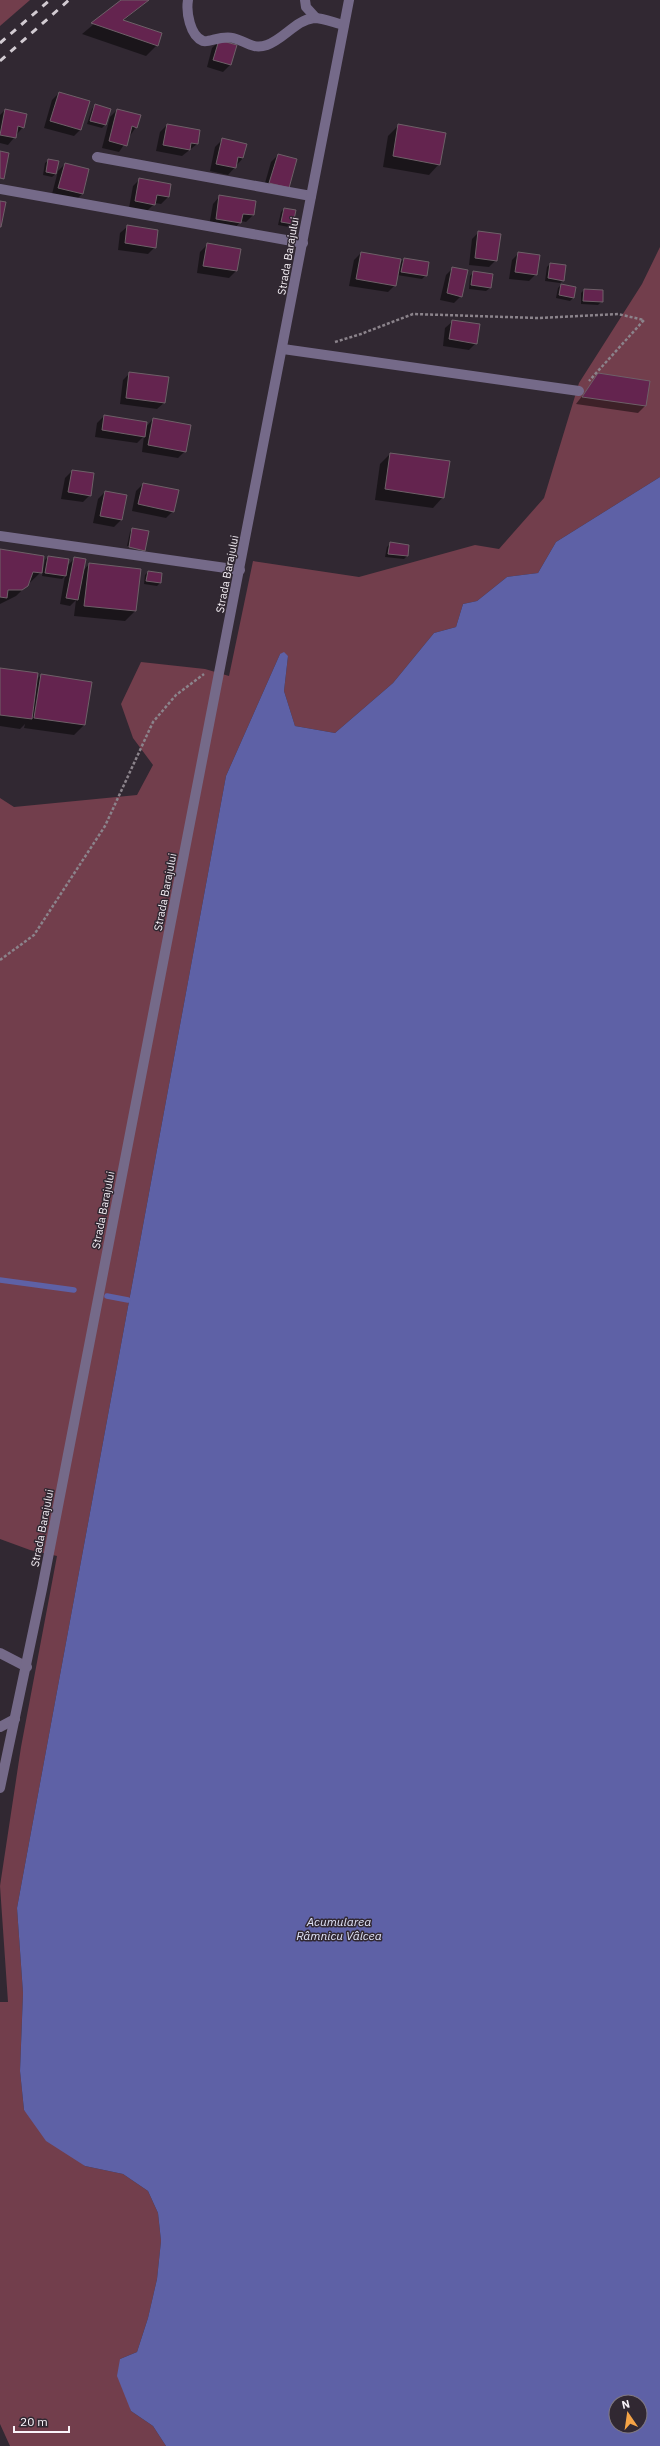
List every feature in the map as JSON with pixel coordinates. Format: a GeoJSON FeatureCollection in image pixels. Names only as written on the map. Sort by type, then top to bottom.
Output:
{"type":"FeatureCollection","features":[{"type":"Feature","properties":{"kind":"street"},"geometry":{"type":"LineString","coordinates":[[188,0],[187,7],[190,21],[196,34],[203,41],[210,41],[219,36],[233,38],[248,46],[256,47],[268,44],[304,21],[316,18],[344,25]]}},
{"type":"Feature","properties":{"kind":"street"},"geometry":{"type":"LineString","coordinates":[[305,0],[306,7],[316,18]]}},
{"type":"Feature","properties":{"kind":"street","name":"Strada Barajului"},"geometry":{"type":"LineString","coordinates":[[0,1788],[27,1667],[283,349],[349,0]]}},
{"type":"Feature","properties":{"kind":"street"},"geometry":{"type":"LineString","coordinates":[[97,157],[311,196]]}},
{"type":"Feature","properties":{"kind":"street"},"geometry":{"type":"LineString","coordinates":[[0,189],[303,243]]}},
{"type":"Feature","properties":{"kind":"street"},"geometry":{"type":"LineString","coordinates":[[283,349],[579,391]]}},
{"type":"Feature","properties":{"kind":"street"},"geometry":{"type":"LineString","coordinates":[[0,536],[240,570]]}},
{"type":"Feature","properties":{"kind":"street"},"geometry":{"type":"LineString","coordinates":[[0,1653],[27,1667]]}},
{"type":"Feature","properties":{"kind":"street"},"geometry":{"type":"LineString","coordinates":[[0,1727],[15,1719]]}},
{"type":"Feature","properties":{"kind":"path"},"geometry":{"type":"LineString","coordinates":[[333,342],[361,334],[413,314],[538,318],[618,314],[644,320],[579,391]]}},
{"type":"Feature","properties":{"kind":"path"},"geometry":{"type":"LineString","coordinates":[[0,960],[34,935],[101,833],[153,722],[176,695],[222,662]]}},
{"type":"Feature","properties":{"kind":"shaded area"},"geometry":{"type":"Polygon","coordinates":[[[0,0],[30,0],[0,26],[0,0]]]}},
{"type":"Feature","properties":{"kind":"shaded area"},"geometry":{"type":"Polygon","coordinates":[[[660,247],[660,477],[556,542],[538,573],[507,577],[477,601],[463,604],[456,627],[434,633],[393,683],[335,733],[295,726],[284,691],[288,656],[280,654],[226,776],[17,1908],[23,1993],[20,2071],[24,2110],[85,2166],[123,2174],[148,2191],[158,2213],[161,2241],[157,2279],[148,2318],[137,2352],[120,2359],[131,2411],[153,2426],[166,2446],[10,2446],[0,2424],[0,2002],[8,2002],[0,1886],[21,1747],[57,1556],[30,1550],[0,1539],[0,798],[14,807],[137,795],[153,765],[133,738],[121,704],[141,662],[205,669],[229,676],[253,561],[359,577],[475,545],[499,549],[544,498],[579,383],[642,284],[660,247]]]}},
{"type":"Feature","properties":{"kind":"water","name":"Acumularea Râmnicu Vâlcea"},"geometry":{"type":"Polygon","coordinates":[[[660,477],[660,2446],[166,2446],[153,2426],[131,2411],[117,2376],[120,2359],[137,2352],[148,2318],[157,2279],[161,2241],[158,2213],[148,2191],[123,2174],[85,2166],[46,2141],[24,2110],[20,2071],[23,1993],[17,1908],[226,776],[280,654],[284,652],[288,656],[284,691],[295,726],[335,733],[393,683],[434,633],[456,627],[463,604],[477,601],[507,577],[538,573],[556,542],[660,477]]]}},
{"type":"Feature","properties":{"kind":"building"},"geometry":{"type":"Polygon","coordinates":[[[121,0],[149,0],[123,20],[162,33],[158,46],[91,23],[121,0]]]}},
{"type":"Feature","properties":{"kind":"building"},"geometry":{"type":"Polygon","coordinates":[[[219,40],[237,45],[231,65],[213,60],[219,40]]]}},
{"type":"Feature","properties":{"kind":"building"},"geometry":{"type":"Polygon","coordinates":[[[59,92],[90,101],[81,130],[50,121],[59,92]]]}},
{"type":"Feature","properties":{"kind":"building"},"geometry":{"type":"Polygon","coordinates":[[[95,104],[111,109],[106,125],[90,121],[95,104]]]}},
{"type":"Feature","properties":{"kind":"building"},"geometry":{"type":"Polygon","coordinates":[[[5,109],[27,114],[24,128],[18,126],[16,138],[0,135],[5,109]]]}},
{"type":"Feature","properties":{"kind":"building"},"geometry":{"type":"Polygon","coordinates":[[[117,109],[141,115],[137,128],[132,126],[127,146],[109,141],[117,109]]]}},
{"type":"Feature","properties":{"kind":"building"},"geometry":{"type":"Polygon","coordinates":[[[167,124],[200,130],[198,144],[191,143],[190,150],[163,145],[167,124]]]}},
{"type":"Feature","properties":{"kind":"building"},"geometry":{"type":"Polygon","coordinates":[[[398,124],[446,133],[440,165],[393,156],[398,124]]]}},
{"type":"Feature","properties":{"kind":"building"},"geometry":{"type":"Polygon","coordinates":[[[222,138],[247,144],[243,158],[238,157],[236,168],[216,164],[222,138]]]}},
{"type":"Feature","properties":{"kind":"building"},"geometry":{"type":"Polygon","coordinates":[[[0,151],[9,153],[4,179],[0,178],[0,151]]]}},
{"type":"Feature","properties":{"kind":"building"},"geometry":{"type":"Polygon","coordinates":[[[278,154],[297,159],[289,188],[269,183],[278,154]]]}},
{"type":"Feature","properties":{"kind":"building"},"geometry":{"type":"Polygon","coordinates":[[[48,159],[59,161],[56,174],[46,172],[48,159]]]}},
{"type":"Feature","properties":{"kind":"building"},"geometry":{"type":"Polygon","coordinates":[[[65,163],[89,169],[83,194],[58,188],[65,163]]]}},
{"type":"Feature","properties":{"kind":"building"},"geometry":{"type":"Polygon","coordinates":[[[139,178],[171,184],[169,197],[157,195],[155,205],[135,201],[139,178]]]}},
{"type":"Feature","properties":{"kind":"building"},"geometry":{"type":"Polygon","coordinates":[[[219,195],[256,201],[254,215],[243,214],[241,223],[216,219],[219,195]]]}},
{"type":"Feature","properties":{"kind":"building"},"geometry":{"type":"Polygon","coordinates":[[[0,201],[6,202],[1,227],[0,227],[0,201]]]}},
{"type":"Feature","properties":{"kind":"building"},"geometry":{"type":"Polygon","coordinates":[[[284,208],[296,210],[293,224],[281,222],[284,208]]]}},
{"type":"Feature","properties":{"kind":"building"},"geometry":{"type":"Polygon","coordinates":[[[127,225],[158,230],[156,248],[125,243],[127,225]]]}},
{"type":"Feature","properties":{"kind":"building"},"geometry":{"type":"Polygon","coordinates":[[[478,231],[501,234],[497,261],[475,258],[478,231]]]}},
{"type":"Feature","properties":{"kind":"building"},"geometry":{"type":"Polygon","coordinates":[[[207,243],[241,249],[237,271],[203,266],[207,243]]]}},
{"type":"Feature","properties":{"kind":"building"},"geometry":{"type":"Polygon","coordinates":[[[361,252],[401,259],[396,286],[356,279],[361,252]]]}},
{"type":"Feature","properties":{"kind":"building"},"geometry":{"type":"Polygon","coordinates":[[[518,252],[540,255],[537,275],[515,272],[518,252]]]}},
{"type":"Feature","properties":{"kind":"building"},"geometry":{"type":"Polygon","coordinates":[[[404,258],[429,262],[427,276],[401,272],[404,258]]]}},
{"type":"Feature","properties":{"kind":"building"},"geometry":{"type":"Polygon","coordinates":[[[550,263],[566,265],[564,281],[548,278],[550,263]]]}},
{"type":"Feature","properties":{"kind":"building"},"geometry":{"type":"Polygon","coordinates":[[[452,267],[468,270],[462,297],[447,293],[452,267]]]}},
{"type":"Feature","properties":{"kind":"building"},"geometry":{"type":"Polygon","coordinates":[[[473,271],[493,274],[491,288],[471,285],[473,271]]]}},
{"type":"Feature","properties":{"kind":"building"},"geometry":{"type":"Polygon","coordinates":[[[561,284],[576,287],[574,298],[559,295],[561,284]]]}},
{"type":"Feature","properties":{"kind":"building"},"geometry":{"type":"Polygon","coordinates":[[[584,289],[603,290],[603,302],[583,301],[584,289]]]}},
{"type":"Feature","properties":{"kind":"building"},"geometry":{"type":"Polygon","coordinates":[[[452,320],[480,324],[477,344],[449,339],[452,320]]]}},
{"type":"Feature","properties":{"kind":"building"},"geometry":{"type":"Polygon","coordinates":[[[129,372],[169,377],[165,403],[126,398],[129,372]]]}},
{"type":"Feature","properties":{"kind":"building"},"geometry":{"type":"Polygon","coordinates":[[[598,373],[650,381],[646,406],[582,397],[598,373]]]}},
{"type":"Feature","properties":{"kind":"building"},"geometry":{"type":"Polygon","coordinates":[[[104,415],[147,422],[145,437],[102,430],[104,415]]]}},
{"type":"Feature","properties":{"kind":"building"},"geometry":{"type":"Polygon","coordinates":[[[153,418],[191,425],[186,452],[148,445],[153,418]]]}},
{"type":"Feature","properties":{"kind":"building"},"geometry":{"type":"Polygon","coordinates":[[[390,453],[450,461],[444,498],[385,489],[390,453]]]}},
{"type":"Feature","properties":{"kind":"building"},"geometry":{"type":"Polygon","coordinates":[[[72,470],[94,473],[91,496],[68,492],[72,470]]]}},
{"type":"Feature","properties":{"kind":"building"},"geometry":{"type":"Polygon","coordinates":[[[143,483],[179,490],[174,512],[138,504],[143,483]]]}},
{"type":"Feature","properties":{"kind":"building"},"geometry":{"type":"Polygon","coordinates":[[[105,491],[127,495],[122,520],[100,516],[105,491]]]}},
{"type":"Feature","properties":{"kind":"building"},"geometry":{"type":"Polygon","coordinates":[[[132,528],[149,531],[145,551],[129,547],[132,528]]]}},
{"type":"Feature","properties":{"kind":"building"},"geometry":{"type":"Polygon","coordinates":[[[390,542],[409,545],[408,556],[388,554],[390,542]]]}},
{"type":"Feature","properties":{"kind":"building"},"geometry":{"type":"Polygon","coordinates":[[[0,549],[44,556],[42,573],[33,572],[28,586],[22,590],[8,590],[7,598],[0,597],[0,549]]]}},
{"type":"Feature","properties":{"kind":"building"},"geometry":{"type":"Polygon","coordinates":[[[48,556],[69,559],[66,576],[45,573],[48,556]]]}},
{"type":"Feature","properties":{"kind":"building"},"geometry":{"type":"Polygon","coordinates":[[[74,557],[86,559],[78,600],[66,598],[74,557]]]}},
{"type":"Feature","properties":{"kind":"building"},"geometry":{"type":"Polygon","coordinates":[[[89,563],[141,569],[136,611],[84,606],[89,563]]]}},
{"type":"Feature","properties":{"kind":"building"},"geometry":{"type":"Polygon","coordinates":[[[148,571],[162,573],[161,583],[146,581],[148,571]]]}},
{"type":"Feature","properties":{"kind":"building"},"geometry":{"type":"Polygon","coordinates":[[[0,668],[38,673],[32,719],[0,715],[0,668]]]}},
{"type":"Feature","properties":{"kind":"building"},"geometry":{"type":"Polygon","coordinates":[[[41,674],[92,682],[85,725],[34,718],[41,674]]]}},
{"type":"Feature","properties":{"kind":"waterway"},"geometry":{"type":"LineString","coordinates":[[0,1280],[74,1290]]}},
{"type":"Feature","properties":{"kind":"waterway"},"geometry":{"type":"LineString","coordinates":[[107,1296],[128,1300]]}},
{"type":"Feature","properties":{"kind":"railway"},"geometry":{"type":"LineString","coordinates":[[0,43],[50,0]]}},
{"type":"Feature","properties":{"kind":"railway"},"geometry":{"type":"LineString","coordinates":[[0,61],[69,0]]}}]}
